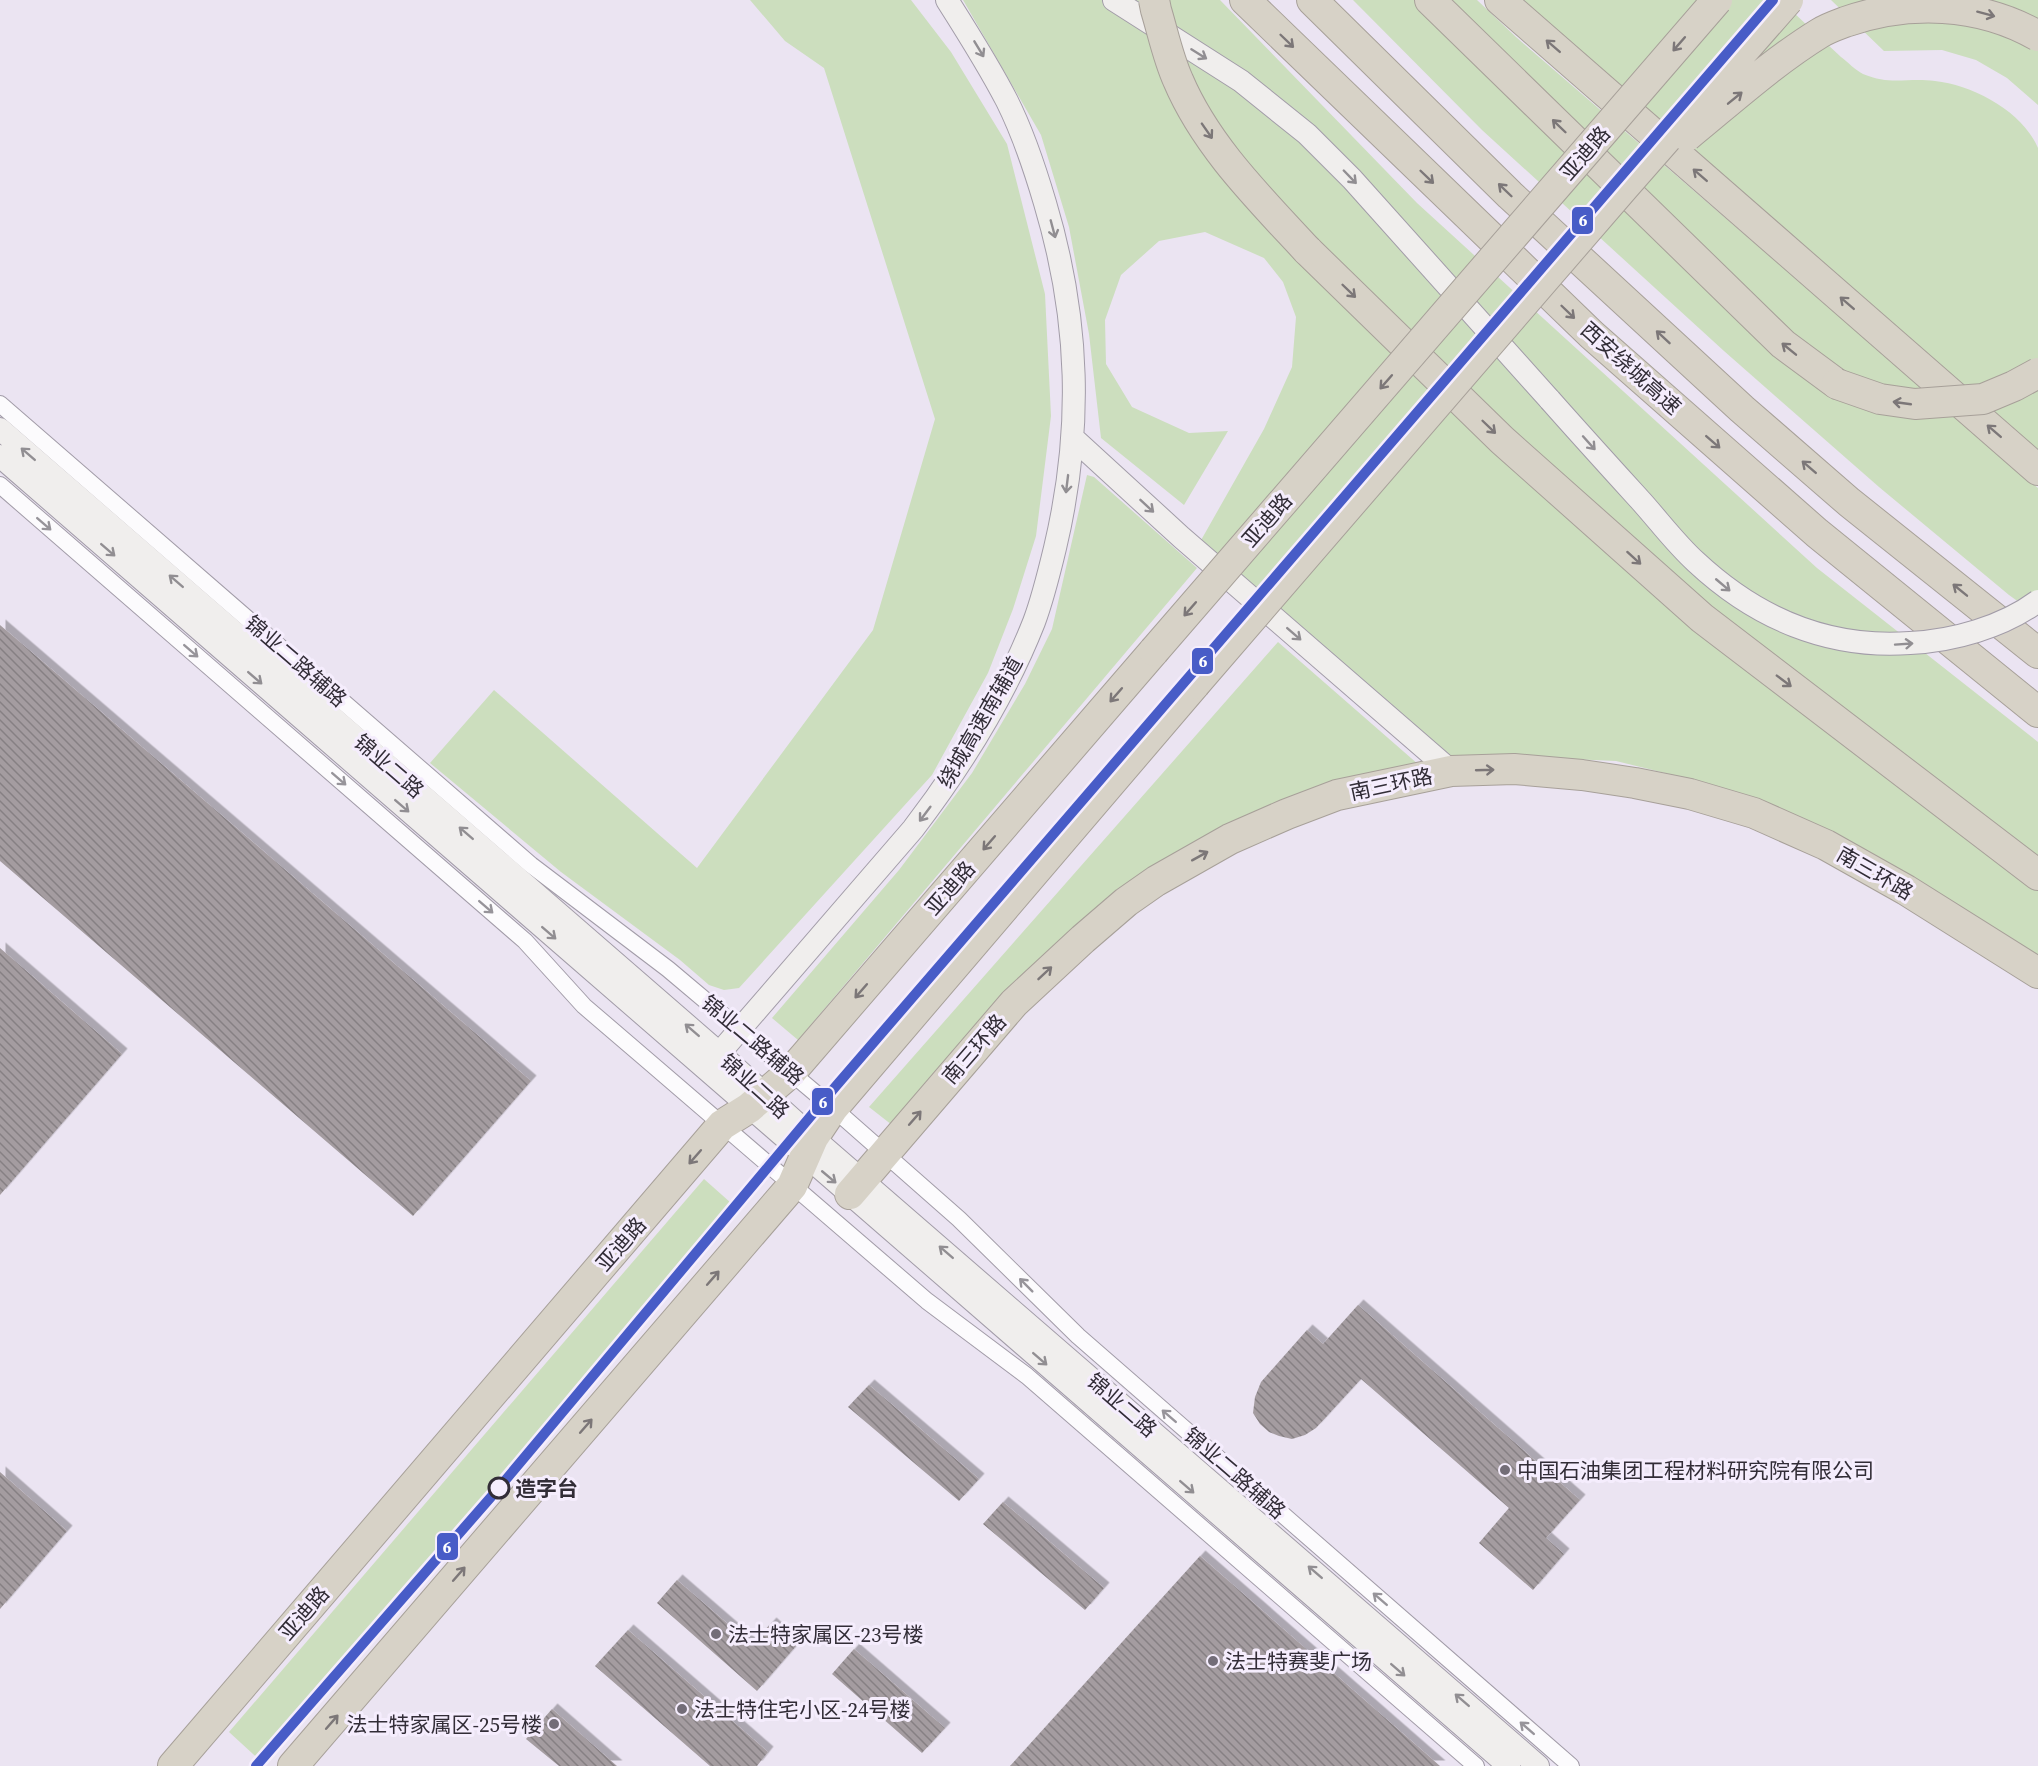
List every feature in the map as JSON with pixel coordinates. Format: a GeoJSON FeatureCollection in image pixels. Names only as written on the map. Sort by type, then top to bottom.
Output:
{"type":"FeatureCollection","features":[{"type":"Feature","properties":{"kind":"highway"},"geometry":{"type":"LineString","coordinates":[[1154,0],[1177,80],[1198,118],[1234,171],[1307,250],[1502,440],[1702,618],[2038,875]]}},
{"type":"Feature","properties":{"kind":"highway","name":"西安绕城高速"},"geometry":{"type":"LineString","coordinates":[[1245,0],[1592,335],[1817,533],[2038,712]]}},
{"type":"Feature","properties":{"kind":"highway"},"geometry":{"type":"LineString","coordinates":[[1312,0],[1510,195],[1742,409],[1849,502],[2038,653]]}},
{"type":"Feature","properties":{"kind":"highway"},"geometry":{"type":"LineString","coordinates":[[1430,0],[1783,344],[1837,384],[1880,399],[1915,404],[1983,399],[2038,373]]}},
{"type":"Feature","properties":{"kind":"highway"},"geometry":{"type":"LineString","coordinates":[[1500,0],[2038,470]]}},
{"type":"Feature","properties":{"kind":"highway"},"geometry":{"type":"LineString","coordinates":[[294,1766],[792,1186],[809,1147],[833,1108],[1195,684],[1788,0]]}},
{"type":"Feature","properties":{"kind":"highway","name":"亚迪路"},"geometry":{"type":"LineString","coordinates":[[172,1766],[722,1125],[757,1102],[791,1072],[1711,5]]}},
{"type":"Feature","properties":{"kind":"highway"},"geometry":{"type":"LineString","coordinates":[[1624,187],[1789,54],[1822,32],[1859,16],[1911,5],[1936,5],[1984,13],[2024,28],[2038,36]]}},
{"type":"Feature","properties":{"kind":"highway","name":"南三环路"},"geometry":{"type":"LineString","coordinates":[[856,1187],[1014,1003],[1126,902],[1156,881],[1230,839],[1337,795],[1451,771],[1514,769],[1582,775],[1690,794],[1754,813],[1826,845],[1906,890],[2038,973]]}},
{"type":"Feature","properties":{"kind":"main road","name":"绕城高速南辅道"},"geometry":{"type":"LineString","coordinates":[[713,1061],[913,829],[971,748],[997,703],[1034,620],[1049,574],[1064,511],[1073,438],[1075,378],[1069,306],[1054,234],[1035,170],[1008,103],[981,52],[947,0]]}},
{"type":"Feature","properties":{"kind":"main road"},"geometry":{"type":"LineString","coordinates":[[1114,0],[1241,81],[1307,134],[1352,179],[1695,561],[1733,593],[1765,613],[1807,630],[1842,641],[1882,645],[1932,642],[1985,628],[2038,601]]}},
{"type":"Feature","properties":{"kind":"main road","name":"锦业二路"},"geometry":{"type":"LineString","coordinates":[[0,429],[757,1102],[1538,1766]]}},
{"type":"Feature","properties":{"kind":"main road"},"geometry":{"type":"LineString","coordinates":[[1073,438],[1181,537],[1451,771]]}},
{"type":"Feature","properties":{"kind":"main road","name":"锦业二路"},"geometry":{"type":"LineString","coordinates":[[0,456],[713,1061]]}},
{"type":"Feature","properties":{"kind":"main road","name":"锦业二路"},"geometry":{"type":"LineString","coordinates":[[856,1187],[1509,1766]]}},
{"type":"Feature","properties":{"kind":"street","name":"锦业二路辅路"},"geometry":{"type":"LineString","coordinates":[[0,404],[531,865],[668,969],[833,1108],[959,1219],[1078,1336],[1571,1766]]}},
{"type":"Feature","properties":{"kind":"street"},"geometry":{"type":"LineString","coordinates":[[0,485],[525,941],[584,1006],[927,1301],[1028,1376],[1476,1766]]}},
{"type":"Feature","properties":{"kind":"green space"},"geometry":{"type":"Polygon","coordinates":[[[750,0],[911,0],[951,52],[1007,144],[1045,294],[1051,416],[1036,536],[1013,609],[988,673],[932,775],[739,988],[724,990],[709,985],[680,960],[561,872],[430,763],[494,690],[697,868],[873,630],[935,419],[824,68],[785,41],[750,0]]]}},
{"type":"Feature","properties":{"kind":"green space"},"geometry":{"type":"Polygon","coordinates":[[[963,0],[1220,0],[1417,203],[1817,568],[2038,742],[2038,956],[1831,833],[1714,785],[1616,761],[1504,756],[1454,761],[1200,542],[1264,429],[1292,367],[1296,317],[1283,282],[1264,258],[1205,232],[1159,241],[1121,275],[1105,320],[1106,364],[1132,407],[1189,433],[1228,431],[1184,505],[1101,438],[1089,334],[1069,227],[1041,135],[963,0]]]}},
{"type":"Feature","properties":{"kind":"green space"},"geometry":{"type":"Polygon","coordinates":[[[1353,0],[1477,0],[1516,37],[2038,488],[2038,616],[2009,595],[1879,487],[1724,351],[1482,130],[1353,0]]]}},
{"type":"Feature","properties":{"kind":"green space"},"geometry":{"type":"Polygon","coordinates":[[[1513,0],[1781,0],[1841,57],[1863,74],[1883,80],[1925,80],[1965,88],[1995,102],[2020,122],[2038,148],[2038,455],[1513,0]]]}},
{"type":"Feature","properties":{"kind":"green space"},"geometry":{"type":"Polygon","coordinates":[[[1831,0],[2038,0],[2038,105],[2007,78],[1976,60],[1942,50],[1884,51],[1831,0]]]}},
{"type":"Feature","properties":{"kind":"green space"},"geometry":{"type":"Polygon","coordinates":[[[1087,475],[1094,477],[1197,568],[798,1040],[772,1018],[899,870],[972,773],[1025,684],[1052,629],[1087,475]]]}},
{"type":"Feature","properties":{"kind":"green space"},"geometry":{"type":"Polygon","coordinates":[[[1278,642],[1419,765],[1118,893],[1054,945],[991,1007],[892,1125],[869,1107],[1278,642]]]}},
{"type":"Feature","properties":{"kind":"green space"},"geometry":{"type":"Polygon","coordinates":[[[704,1179],[740,1211],[600,1372],[542,1445],[265,1765],[229,1732],[704,1179]]]}},
{"type":"Feature","properties":{"kind":"building"},"geometry":{"type":"Polygon","coordinates":[[[0,625],[531,1081],[413,1216],[0,861],[0,625]]]}},
{"type":"Feature","properties":{"kind":"building"},"geometry":{"type":"Polygon","coordinates":[[[0,948],[122,1054],[0,1195],[0,948]]]}},
{"type":"Feature","properties":{"kind":"building","name":"中国石油集团工程材料研究院有限公司"},"geometry":{"type":"Polygon","coordinates":[[[1358,1305],[1580,1500],[1546,1538],[1564,1554],[1533,1590],[1479,1543],[1509,1508],[1361,1379],[1316,1428],[1305,1435],[1292,1439],[1269,1432],[1253,1413],[1255,1397],[1261,1382],[1307,1330],[1323,1344],[1358,1305]]]}},
{"type":"Feature","properties":{"kind":"building"},"geometry":{"type":"Polygon","coordinates":[[[869,1385],[979,1479],[959,1501],[848,1407],[869,1385]]]}},
{"type":"Feature","properties":{"kind":"building"},"geometry":{"type":"Polygon","coordinates":[[[0,1472],[67,1531],[0,1609],[0,1472]]]}},
{"type":"Feature","properties":{"kind":"building"},"geometry":{"type":"Polygon","coordinates":[[[1003,1502],[1104,1588],[1085,1610],[983,1524],[1003,1502]]]}},
{"type":"Feature","properties":{"kind":"building","name":"法士特赛斐广场"},"geometry":{"type":"Polygon","coordinates":[[[1200,1556],[1440,1766],[1010,1766],[1200,1556]]]}},
{"type":"Feature","properties":{"kind":"building","name":"法士特家属区-23号楼"},"geometry":{"type":"Polygon","coordinates":[[[677,1580],[752,1645],[771,1623],[796,1646],[757,1691],[657,1603],[677,1580]]]}},
{"type":"Feature","properties":{"kind":"building","name":"法士特住宅小区-24号楼"},"geometry":{"type":"Polygon","coordinates":[[[628,1630],[768,1752],[757,1766],[710,1766],[595,1666],[628,1630]]]}},
{"type":"Feature","properties":{"kind":"building"},"geometry":{"type":"Polygon","coordinates":[[[854,1649],[945,1728],[922,1753],[832,1674],[854,1649]]]}},
{"type":"Feature","properties":{"kind":"building","name":"法士特家属区-25号楼"},"geometry":{"type":"Polygon","coordinates":[[[552,1709],[617,1766],[559,1766],[526,1739],[552,1709]]]}},
{"type":"Feature","properties":{"kind":"transit line","name":"6"},"geometry":{"type":"LineString","coordinates":[[256,1766],[498,1489],[836,1086],[1773,0]]}},
{"type":"Feature","properties":{"kind":"place","name":"中国石油集团工程材料研究院有限公司"},"geometry":{"type":"Point","coordinates":[1505,1470]}},
{"type":"Feature","properties":{"kind":"place","name":"造字台"},"geometry":{"type":"Point","coordinates":[499,1488]}},
{"type":"Feature","properties":{"kind":"place","name":"法士特家属区-23号楼"},"geometry":{"type":"Point","coordinates":[716,1634]}},
{"type":"Feature","properties":{"kind":"place","name":"法士特赛斐广场"},"geometry":{"type":"Point","coordinates":[1213,1661]}},
{"type":"Feature","properties":{"kind":"place","name":"法士特住宅小区-24号楼"},"geometry":{"type":"Point","coordinates":[682,1709]}},
{"type":"Feature","properties":{"kind":"place","name":"法士特家属区-25号楼"},"geometry":{"type":"Point","coordinates":[554,1724]}}]}
